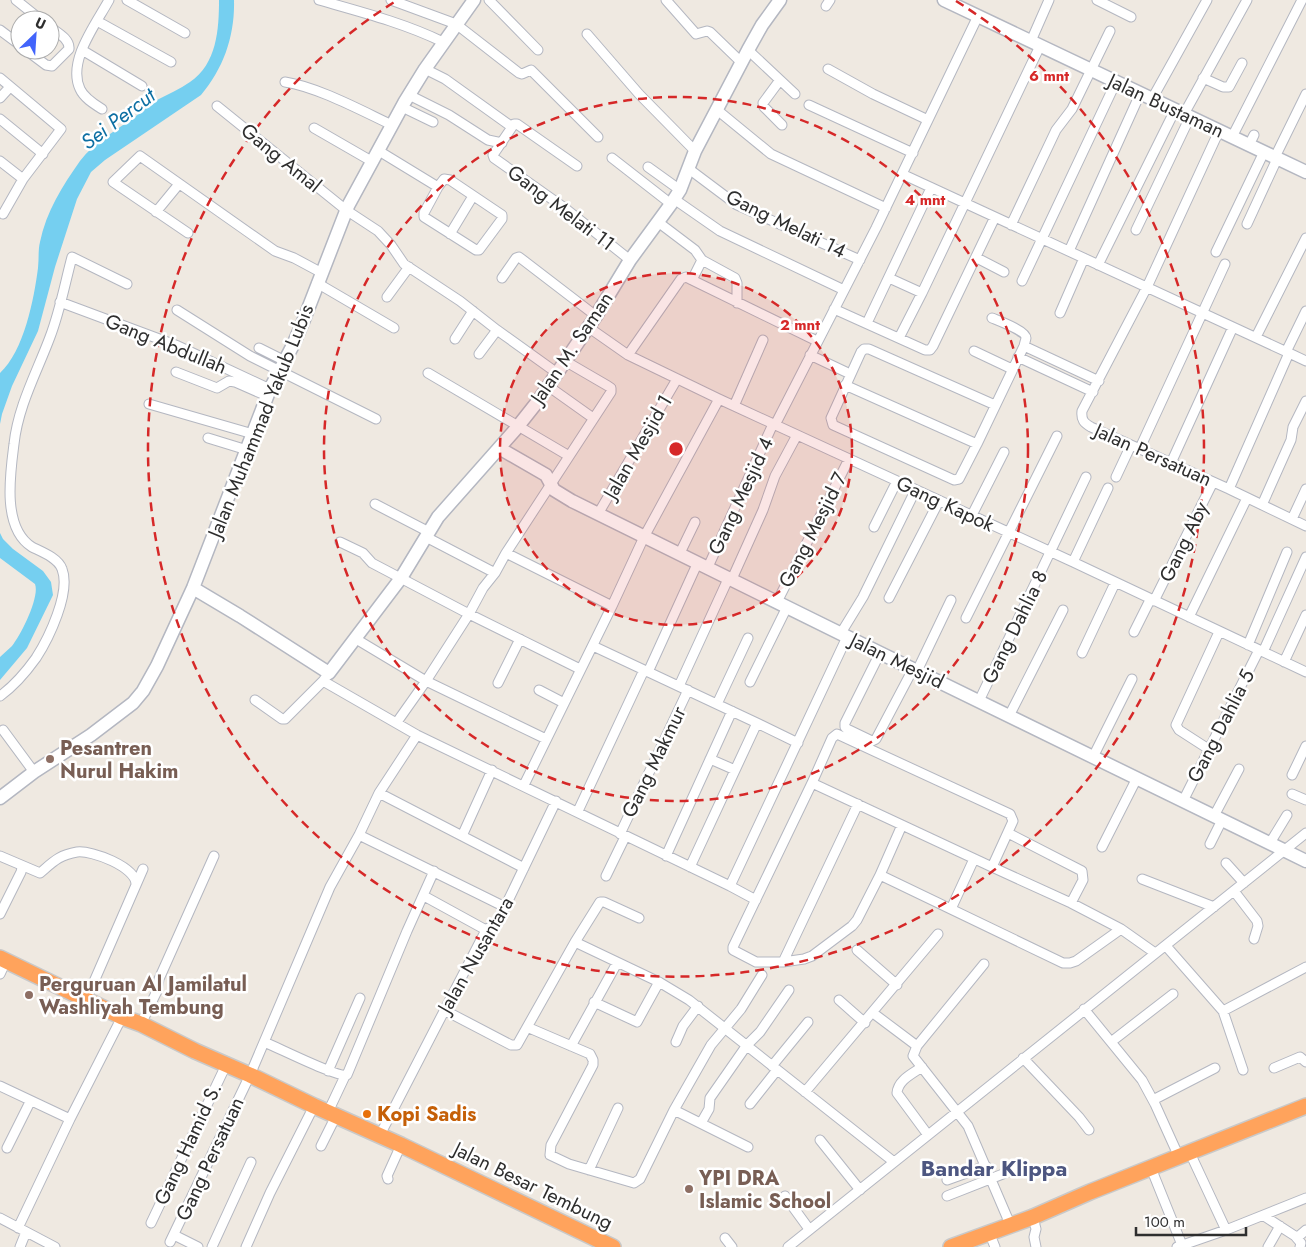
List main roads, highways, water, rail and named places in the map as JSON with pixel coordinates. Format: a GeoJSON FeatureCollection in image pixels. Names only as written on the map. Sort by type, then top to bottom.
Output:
{"type":"FeatureCollection","features":[{"type":"Feature","properties":{"kind":"highway","name":"Jalan Besar Tembung"},"geometry":{"type":"LineString","coordinates":[[2,964],[141,1024],[380,1135],[613,1247]]}},
{"type":"Feature","properties":{"kind":"highway"},"geometry":{"type":"LineString","coordinates":[[952,1247],[1033,1217],[1306,1106]]}},
{"type":"Feature","properties":{"kind":"water","name":"Sei Percut"},"geometry":{"type":"Polygon","coordinates":[[[219,0],[234,0],[234,13],[230,38],[222,62],[209,85],[201,95],[105,160],[91,172],[77,199],[55,267],[38,331],[12,386],[0,424],[0,373],[15,352],[22,338],[31,309],[40,242],[46,220],[56,199],[80,161],[92,148],[151,103],[186,85],[206,66],[215,45],[219,0]]]}},
{"type":"Feature","properties":{"kind":"water"},"geometry":{"type":"Polygon","coordinates":[[[0,533],[13,549],[43,571],[51,582],[53,595],[27,648],[0,680],[0,657],[12,646],[20,634],[29,616],[36,590],[35,584],[0,558],[0,533]]]}},
{"type":"Feature","properties":{"kind":"place","name":"Pesantren Nurul Hakim"},"geometry":{"type":"Point","coordinates":[50,759]}},
{"type":"Feature","properties":{"kind":"place","name":"Perguruan Al Jamilatul Washliyah Tembung"},"geometry":{"type":"Point","coordinates":[29,995]}},
{"type":"Feature","properties":{"kind":"place","name":"Kopi Sadis"},"geometry":{"type":"Point","coordinates":[367,1114]}},
{"type":"Feature","properties":{"kind":"place","name":"YPI DRA Islamic School"},"geometry":{"type":"Point","coordinates":[689,1189]}},
{"type":"Feature","properties":{"kind":"district","name":"Bandar Klippa"},"geometry":{"type":"Point","coordinates":[994,1168]}}]}
